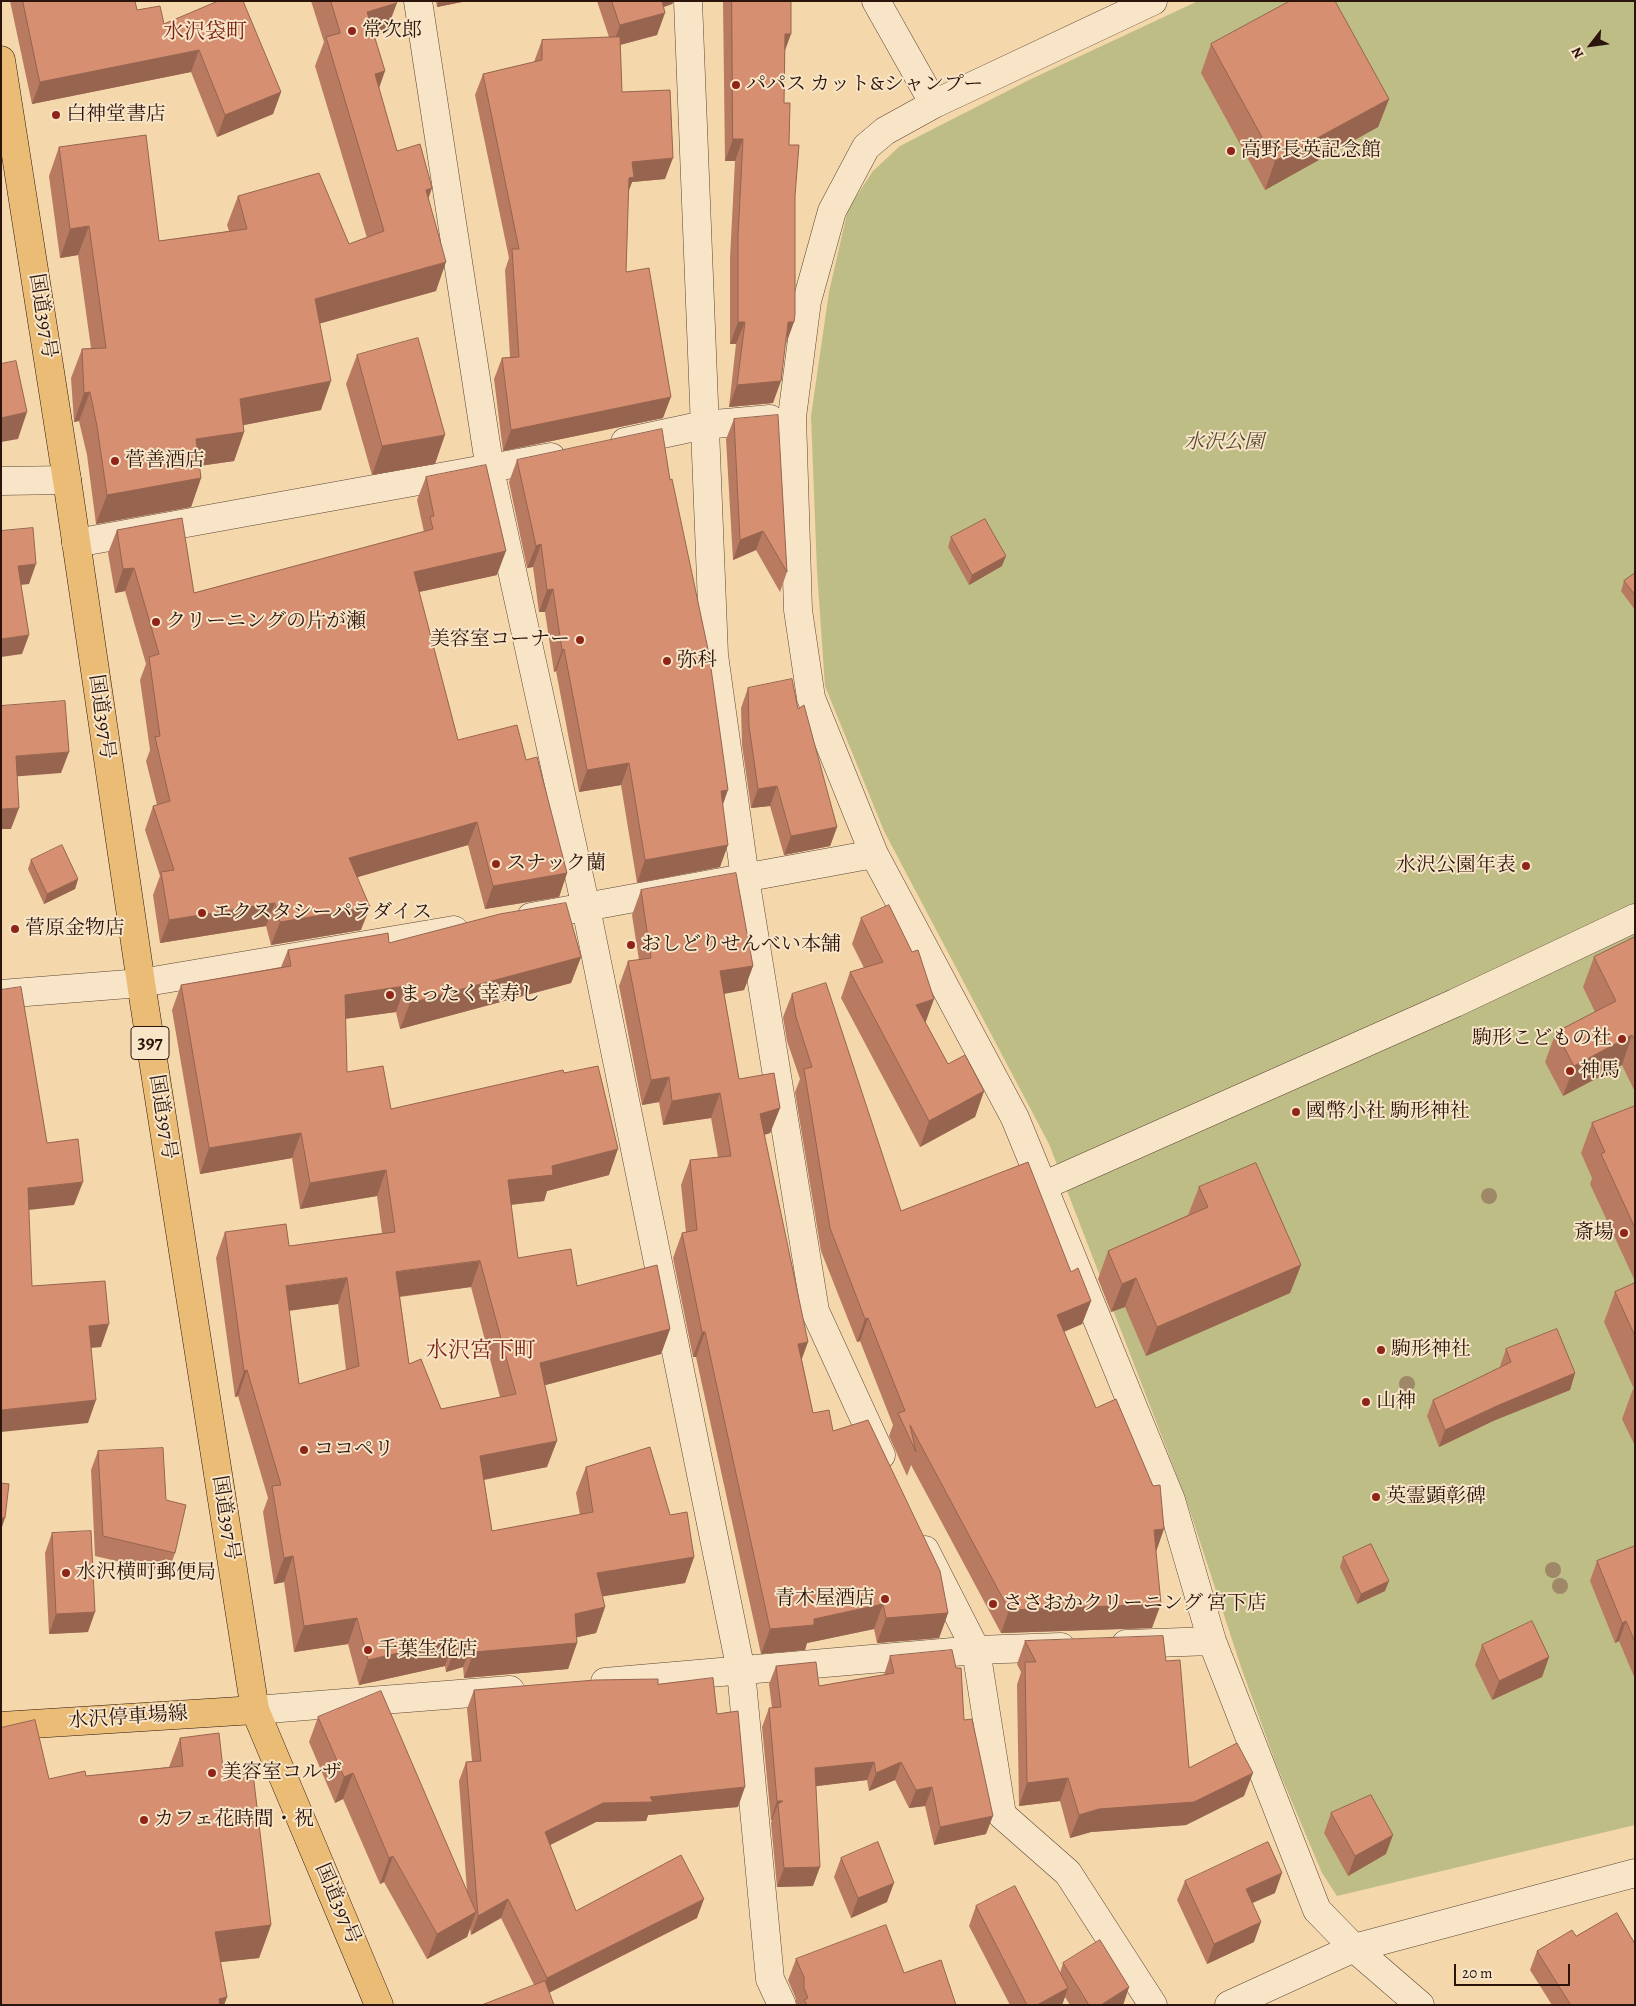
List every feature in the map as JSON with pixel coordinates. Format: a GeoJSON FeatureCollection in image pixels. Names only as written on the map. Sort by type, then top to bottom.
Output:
{"type":"FeatureCollection","features":[{"type":"Feature","properties":{"kind":"main road","name":"国道397号"},"geometry":{"type":"LineString","coordinates":[[1,60],[67,480],[141,983],[255,1710],[379,2005]]}},
{"type":"Feature","properties":{"kind":"main road","name":"水沢停車場線"},"geometry":{"type":"LineString","coordinates":[[1,1726],[255,1710]]}},
{"type":"Feature","properties":{"kind":"street"},"geometry":{"type":"LineString","coordinates":[[418,1],[490,470],[586,908],[740,1671],[770,1979],[782,2005]]}},
{"type":"Feature","properties":{"kind":"street"},"geometry":{"type":"LineString","coordinates":[[688,1],[714,655],[745,878],[815,1311],[893,1481]]}},
{"type":"Feature","properties":{"kind":"street"},"geometry":{"type":"LineString","coordinates":[[876,1],[934,104]]}},
{"type":"Feature","properties":{"kind":"street"},"geometry":{"type":"LineString","coordinates":[[1153,1],[934,104],[885,131],[866,147],[832,211],[806,301],[792,417],[798,610],[811,698],[874,854],[1015,1118],[1171,1500],[1212,1641],[1317,1910],[1354,1948],[1420,2005]]}},
{"type":"Feature","properties":{"kind":"street"},"geometry":{"type":"LineString","coordinates":[[76,543],[490,470],[704,425],[792,417]]}},
{"type":"Feature","properties":{"kind":"street"},"geometry":{"type":"LineString","coordinates":[[1,481],[67,480]]}},
{"type":"Feature","properties":{"kind":"street"},"geometry":{"type":"LineString","coordinates":[[509,921],[874,854]]}},
{"type":"Feature","properties":{"kind":"street"},"geometry":{"type":"LineString","coordinates":[[1043,1186],[1455,1004],[1635,918]]}},
{"type":"Feature","properties":{"kind":"street"},"geometry":{"type":"LineString","coordinates":[[1,994],[141,983],[480,926]]}},
{"type":"Feature","properties":{"kind":"street"},"geometry":{"type":"LineString","coordinates":[[913,1526],[976,1650],[1002,1815],[1068,1873],[1153,2005]]}},
{"type":"Feature","properties":{"kind":"street"},"geometry":{"type":"LineString","coordinates":[[582,1684],[976,1650],[1212,1641]]}},
{"type":"Feature","properties":{"kind":"street"},"geometry":{"type":"LineString","coordinates":[[255,1710],[532,1688]]}},
{"type":"Feature","properties":{"kind":"street"},"geometry":{"type":"LineString","coordinates":[[1229,2005],[1354,1948],[1635,1873]]}},
{"type":"Feature","properties":{"kind":"green space","name":"水沢公園"},"geometry":{"type":"Polygon","coordinates":[[[1198,1],[1635,1],[1635,1825],[1337,1896],[1322,1873],[1276,1764],[1241,1667],[1186,1499],[1049,1144],[884,831],[825,686],[817,571],[811,416],[829,292],[848,209],[873,171],[900,146],[1031,79],[1198,1]]]}},
{"type":"Feature","properties":{"kind":"building"},"geometry":{"type":"Polygon","coordinates":[[[23,1],[135,1],[137,10],[160,6],[164,24],[218,1],[243,1],[281,92],[225,115],[199,50],[40,82],[23,1]]]}},
{"type":"Feature","properties":{"kind":"building"},"geometry":{"type":"Polygon","coordinates":[[[331,1],[396,1],[397,3],[367,12],[385,71],[375,74],[397,151],[420,144],[432,188],[426,190],[446,262],[315,299],[331,381],[240,399],[244,432],[196,439],[201,478],[107,495],[90,392],[84,393],[82,349],[106,348],[89,226],[70,229],[59,147],[146,135],[159,241],[247,229],[238,196],[319,173],[349,244],[384,231],[326,37],[340,33],[331,1]]]}},
{"type":"Feature","properties":{"kind":"building"},"geometry":{"type":"Polygon","coordinates":[[[612,1],[662,1],[665,13],[620,25],[612,1]]]}},
{"type":"Feature","properties":{"kind":"building"},"geometry":{"type":"Polygon","coordinates":[[[732,1],[791,1],[791,34],[785,34],[784,103],[790,103],[789,145],[799,145],[795,196],[795,314],[794,322],[788,322],[781,381],[737,385],[745,322],[738,322],[738,236],[743,139],[733,139],[732,1]]]}},
{"type":"Feature","properties":{"kind":"building"},"geometry":{"type":"Polygon","coordinates":[[[1290,1],[1335,1],[1389,99],[1275,161],[1211,44],[1290,1]]]}},
{"type":"Feature","properties":{"kind":"building"},"geometry":{"type":"Polygon","coordinates":[[[620,37],[622,92],[670,90],[673,158],[632,162],[634,177],[629,178],[626,272],[649,268],[671,397],[511,430],[502,358],[519,357],[512,249],[519,249],[483,74],[542,60],[542,40],[620,37]]]}},
{"type":"Feature","properties":{"kind":"building"},"geometry":{"type":"Polygon","coordinates":[[[418,338],[445,435],[382,446],[357,355],[418,338]]]}},
{"type":"Feature","properties":{"kind":"building"},"geometry":{"type":"Polygon","coordinates":[[[16,361],[27,412],[1,418],[1,364],[16,361]]]}},
{"type":"Feature","properties":{"kind":"building"},"geometry":{"type":"Polygon","coordinates":[[[778,415],[787,572],[763,531],[740,540],[734,419],[778,415]]]}},
{"type":"Feature","properties":{"kind":"building"},"geometry":{"type":"Polygon","coordinates":[[[662,429],[670,480],[672,479],[709,654],[728,790],[721,791],[728,845],[645,860],[629,763],[587,770],[564,649],[562,650],[553,589],[547,590],[541,544],[536,546],[517,460],[662,429]]]}},
{"type":"Feature","properties":{"kind":"building"},"geometry":{"type":"Polygon","coordinates":[[[486,465],[506,551],[414,572],[458,740],[517,725],[526,760],[537,757],[567,873],[493,886],[477,822],[349,858],[370,907],[280,922],[275,903],[169,920],[161,872],[174,870],[153,806],[170,801],[155,737],[160,736],[149,657],[159,654],[134,568],[123,569],[117,530],[182,518],[194,593],[433,529],[430,517],[434,516],[426,477],[486,465]]]}},
{"type":"Feature","properties":{"kind":"building"},"geometry":{"type":"Polygon","coordinates":[[[985,519],[1006,556],[972,575],[951,537],[985,519]]]}},
{"type":"Feature","properties":{"kind":"building"},"geometry":{"type":"Polygon","coordinates":[[[33,528],[36,564],[18,566],[29,635],[1,639],[1,531],[33,528]]]}},
{"type":"Feature","properties":{"kind":"building"},"geometry":{"type":"Polygon","coordinates":[[[1635,573],[1635,595],[1624,581],[1635,573]]]}},
{"type":"Feature","properties":{"kind":"building"},"geometry":{"type":"Polygon","coordinates":[[[792,679],[798,709],[804,705],[837,827],[791,836],[777,786],[758,789],[749,726],[748,688],[792,679]]]}},
{"type":"Feature","properties":{"kind":"building"},"geometry":{"type":"Polygon","coordinates":[[[65,701],[69,752],[16,756],[19,808],[1,809],[1,706],[65,701]]]}},
{"type":"Feature","properties":{"kind":"building"},"geometry":{"type":"Polygon","coordinates":[[[62,845],[78,879],[47,894],[31,860],[62,845]]]}},
{"type":"Feature","properties":{"kind":"building"},"geometry":{"type":"Polygon","coordinates":[[[736,873],[753,966],[720,971],[739,1079],[774,1073],[780,1108],[760,1114],[808,1342],[798,1344],[813,1413],[829,1410],[833,1431],[868,1420],[940,1571],[948,1613],[886,1618],[883,1604],[814,1619],[814,1625],[770,1629],[705,1332],[702,1332],[682,1233],[697,1230],[690,1160],[731,1156],[720,1093],[672,1101],[669,1077],[651,1080],[628,961],[651,958],[641,890],[736,873]]]}},
{"type":"Feature","properties":{"kind":"building"},"geometry":{"type":"Polygon","coordinates":[[[566,903],[581,957],[410,1003],[405,986],[345,995],[347,1072],[383,1066],[391,1109],[563,1070],[564,1073],[598,1066],[618,1149],[552,1166],[553,1175],[508,1180],[518,1258],[571,1249],[577,1286],[657,1265],[670,1329],[540,1363],[557,1441],[480,1456],[492,1531],[593,1512],[586,1467],[650,1447],[670,1515],[687,1512],[694,1557],[597,1573],[605,1607],[575,1614],[577,1643],[474,1652],[473,1642],[456,1646],[454,1640],[368,1660],[357,1618],[304,1626],[293,1556],[284,1558],[272,1486],[281,1485],[247,1370],[244,1371],[225,1232],[286,1224],[289,1246],[395,1232],[386,1170],[310,1183],[301,1133],[209,1148],[181,985],[291,966],[288,950],[388,933],[389,943],[500,914],[566,903]],[[480,1261],[396,1272],[409,1364],[421,1359],[441,1409],[516,1394],[480,1261]],[[347,1278],[286,1286],[299,1384],[359,1366],[347,1278]]]}},
{"type":"Feature","properties":{"kind":"building"},"geometry":{"type":"Polygon","coordinates":[[[889,905],[912,952],[918,950],[934,999],[916,1005],[948,1064],[965,1055],[984,1091],[929,1121],[850,972],[883,962],[861,918],[889,905]]]}},
{"type":"Feature","properties":{"kind":"building"},"geometry":{"type":"Polygon","coordinates":[[[1635,937],[1635,1040],[1632,1035],[1574,1066],[1556,1032],[1616,1001],[1594,957],[1635,937]]]}},
{"type":"Feature","properties":{"kind":"building"},"geometry":{"type":"Polygon","coordinates":[[[826,983],[901,1211],[1028,1162],[1071,1272],[1078,1268],[1091,1301],[1057,1315],[1096,1408],[1116,1399],[1153,1486],[1160,1485],[1164,1529],[1154,1530],[1161,1604],[1009,1610],[910,1425],[916,1452],[898,1413],[905,1411],[868,1318],[865,1319],[830,1228],[804,1069],[812,1067],[796,1017],[792,994],[826,983]]]}},
{"type":"Feature","properties":{"kind":"building"},"geometry":{"type":"Polygon","coordinates":[[[21,987],[47,1143],[78,1139],[83,1182],[28,1188],[32,1286],[105,1281],[109,1324],[89,1326],[96,1400],[1,1410],[1,990],[21,987]]]}},
{"type":"Feature","properties":{"kind":"building"},"geometry":{"type":"Polygon","coordinates":[[[1635,1106],[1635,1228],[1601,1154],[1605,1152],[1592,1123],[1635,1106]]]}},
{"type":"Feature","properties":{"kind":"building"},"geometry":{"type":"Polygon","coordinates":[[[1256,1163],[1301,1265],[1157,1327],[1136,1278],[1122,1284],[1108,1251],[1208,1207],[1199,1187],[1256,1163]]]}},
{"type":"Feature","properties":{"kind":"building"},"geometry":{"type":"Polygon","coordinates":[[[1635,1283],[1635,1336],[1615,1292],[1635,1283]]]}},
{"type":"Feature","properties":{"kind":"building"},"geometry":{"type":"Polygon","coordinates":[[[1557,1329],[1575,1373],[1445,1430],[1433,1400],[1511,1362],[1506,1349],[1557,1329]]]}},
{"type":"Feature","properties":{"kind":"building"},"geometry":{"type":"Polygon","coordinates":[[[163,1448],[166,1500],[186,1505],[175,1553],[103,1536],[98,1451],[163,1448]]]}},
{"type":"Feature","properties":{"kind":"building"},"geometry":{"type":"Polygon","coordinates":[[[1,1483],[9,1484],[5,1518],[1,1518],[1,1483]]]}},
{"type":"Feature","properties":{"kind":"building"},"geometry":{"type":"Polygon","coordinates":[[[91,1531],[95,1612],[56,1614],[52,1533],[91,1531]]]}},
{"type":"Feature","properties":{"kind":"building"},"geometry":{"type":"Polygon","coordinates":[[[1371,1544],[1389,1581],[1361,1594],[1343,1557],[1371,1544]]]}},
{"type":"Feature","properties":{"kind":"building"},"geometry":{"type":"Polygon","coordinates":[[[1635,1546],[1635,1642],[1626,1621],[1622,1623],[1597,1561],[1635,1546]]]}},
{"type":"Feature","properties":{"kind":"building"},"geometry":{"type":"Polygon","coordinates":[[[1532,1621],[1549,1657],[1499,1681],[1482,1645],[1532,1621]]]}},
{"type":"Feature","properties":{"kind":"building"},"geometry":{"type":"Polygon","coordinates":[[[1163,1636],[1166,1661],[1180,1660],[1189,1768],[1237,1743],[1253,1773],[1194,1802],[1099,1809],[1079,1815],[1068,1778],[1027,1783],[1025,1662],[1036,1662],[1025,1641],[1163,1636]]]}},
{"type":"Feature","properties":{"kind":"building"},"geometry":{"type":"Polygon","coordinates":[[[952,1650],[956,1668],[961,1668],[964,1720],[972,1719],[993,1816],[940,1827],[932,1787],[916,1790],[901,1762],[876,1773],[874,1762],[815,1768],[820,1867],[784,1868],[778,1804],[783,1801],[777,1801],[769,1708],[781,1707],[776,1666],[816,1662],[819,1686],[894,1673],[890,1656],[952,1650]]]}},
{"type":"Feature","properties":{"kind":"building"},"geometry":{"type":"Polygon","coordinates":[[[713,1678],[717,1714],[738,1711],[745,1787],[650,1797],[653,1802],[603,1803],[545,1832],[576,1911],[681,1855],[704,1899],[547,1978],[508,1899],[478,1916],[466,1762],[481,1761],[474,1690],[595,1680],[658,1679],[658,1684],[713,1678]]]}},
{"type":"Feature","properties":{"kind":"building"},"geometry":{"type":"Polygon","coordinates":[[[381,1691],[476,1912],[437,1934],[393,1856],[389,1858],[353,1773],[344,1777],[318,1717],[381,1691]]]}},
{"type":"Feature","properties":{"kind":"building"},"geometry":{"type":"Polygon","coordinates":[[[35,1720],[49,1779],[85,1771],[86,1776],[183,1766],[180,1738],[219,1733],[223,1769],[252,1765],[271,1925],[215,1932],[227,1997],[219,1999],[220,2005],[1,2005],[1,1728],[35,1720]]]}},
{"type":"Feature","properties":{"kind":"building"},"geometry":{"type":"Polygon","coordinates":[[[1371,1795],[1393,1835],[1355,1856],[1331,1813],[1371,1795]]]}},
{"type":"Feature","properties":{"kind":"building"},"geometry":{"type":"Polygon","coordinates":[[[878,1842],[894,1883],[858,1898],[841,1858],[878,1842]]]}},
{"type":"Feature","properties":{"kind":"building"},"geometry":{"type":"Polygon","coordinates":[[[1268,1842],[1282,1873],[1246,1889],[1261,1922],[1214,1944],[1185,1881],[1268,1842]]]}},
{"type":"Feature","properties":{"kind":"building"},"geometry":{"type":"Polygon","coordinates":[[[1015,1886],[1068,1988],[1037,2005],[1027,2005],[976,1906],[1015,1886]]]}},
{"type":"Feature","properties":{"kind":"building"},"geometry":{"type":"Polygon","coordinates":[[[1617,1913],[1635,1944],[1635,2005],[1569,2005],[1537,1951],[1572,1930],[1576,1936],[1617,1913]]]}},
{"type":"Feature","properties":{"kind":"building"},"geometry":{"type":"Polygon","coordinates":[[[886,1925],[904,1973],[941,1960],[956,2005],[807,2005],[804,2000],[808,1998],[804,1988],[804,1977],[796,1959],[886,1925]]]}},
{"type":"Feature","properties":{"kind":"building"},"geometry":{"type":"Polygon","coordinates":[[[1100,1940],[1129,1987],[1101,2005],[1089,2005],[1063,1963],[1100,1940]]]}},
{"type":"Feature","properties":{"kind":"building"},"geometry":{"type":"Polygon","coordinates":[[[545,1981],[554,2005],[482,2005],[545,1981]]]}},
{"type":"Feature","properties":{"kind":"place","name":"常次郎"},"geometry":{"type":"Point","coordinates":[352,31]}},
{"type":"Feature","properties":{"kind":"place","name":"パパス カット&シャンプー"},"geometry":{"type":"Point","coordinates":[736,85]}},
{"type":"Feature","properties":{"kind":"place","name":"白神堂書店"},"geometry":{"type":"Point","coordinates":[56,115]}},
{"type":"Feature","properties":{"kind":"place","name":"高野長英記念館"},"geometry":{"type":"Point","coordinates":[1231,151]}},
{"type":"Feature","properties":{"kind":"place","name":"菅善酒店"},"geometry":{"type":"Point","coordinates":[115,461]}},
{"type":"Feature","properties":{"kind":"place","name":"クリーニングの片が瀬"},"geometry":{"type":"Point","coordinates":[156,622]}},
{"type":"Feature","properties":{"kind":"place","name":"美容室コーナー"},"geometry":{"type":"Point","coordinates":[580,640]}},
{"type":"Feature","properties":{"kind":"place","name":"弥科"},"geometry":{"type":"Point","coordinates":[667,661]}},
{"type":"Feature","properties":{"kind":"place","name":"スナック蘭"},"geometry":{"type":"Point","coordinates":[496,864]}},
{"type":"Feature","properties":{"kind":"place","name":"水沢公園年表"},"geometry":{"type":"Point","coordinates":[1526,866]}},
{"type":"Feature","properties":{"kind":"place","name":"エクスタシーパラダイス"},"geometry":{"type":"Point","coordinates":[202,913]}},
{"type":"Feature","properties":{"kind":"place","name":"菅原金物店"},"geometry":{"type":"Point","coordinates":[15,929]}},
{"type":"Feature","properties":{"kind":"place","name":"おしどりせんべい本舗"},"geometry":{"type":"Point","coordinates":[631,945]}},
{"type":"Feature","properties":{"kind":"place","name":"まったく幸寿し"},"geometry":{"type":"Point","coordinates":[390,995]}},
{"type":"Feature","properties":{"kind":"place","name":"駒形こどもの社"},"geometry":{"type":"Point","coordinates":[1622,1039]}},
{"type":"Feature","properties":{"kind":"place","name":"神馬"},"geometry":{"type":"Point","coordinates":[1570,1071]}},
{"type":"Feature","properties":{"kind":"place","name":"國幣小社 駒形神社"},"geometry":{"type":"Point","coordinates":[1296,1112]}},
{"type":"Feature","properties":{"kind":"place","name":"斎場"},"geometry":{"type":"Point","coordinates":[1624,1233]}},
{"type":"Feature","properties":{"kind":"place","name":"駒形神社"},"geometry":{"type":"Point","coordinates":[1381,1350]}},
{"type":"Feature","properties":{"kind":"place","name":"山神"},"geometry":{"type":"Point","coordinates":[1366,1402]}},
{"type":"Feature","properties":{"kind":"place","name":"ココペリ"},"geometry":{"type":"Point","coordinates":[304,1450]}},
{"type":"Feature","properties":{"kind":"place","name":"英霊顕彰碑"},"geometry":{"type":"Point","coordinates":[1376,1497]}},
{"type":"Feature","properties":{"kind":"place","name":"水沢横町郵便局"},"geometry":{"type":"Point","coordinates":[66,1573]}},
{"type":"Feature","properties":{"kind":"place","name":"青木屋酒店"},"geometry":{"type":"Point","coordinates":[885,1599]}},
{"type":"Feature","properties":{"kind":"place","name":"ささおかクリーニング 宮下店"},"geometry":{"type":"Point","coordinates":[993,1604]}},
{"type":"Feature","properties":{"kind":"place","name":"千葉生花店"},"geometry":{"type":"Point","coordinates":[368,1650]}},
{"type":"Feature","properties":{"kind":"place","name":"美容室コルザ"},"geometry":{"type":"Point","coordinates":[212,1773]}},
{"type":"Feature","properties":{"kind":"place","name":"カフェ花時間・祝"},"geometry":{"type":"Point","coordinates":[144,1820]}},
{"type":"Feature","properties":{"kind":"district","name":"水沢袋町"},"geometry":{"type":"Point","coordinates":[205,33]}},
{"type":"Feature","properties":{"kind":"district","name":"水沢宮下町"},"geometry":{"type":"Point","coordinates":[481,1352]}}]}
